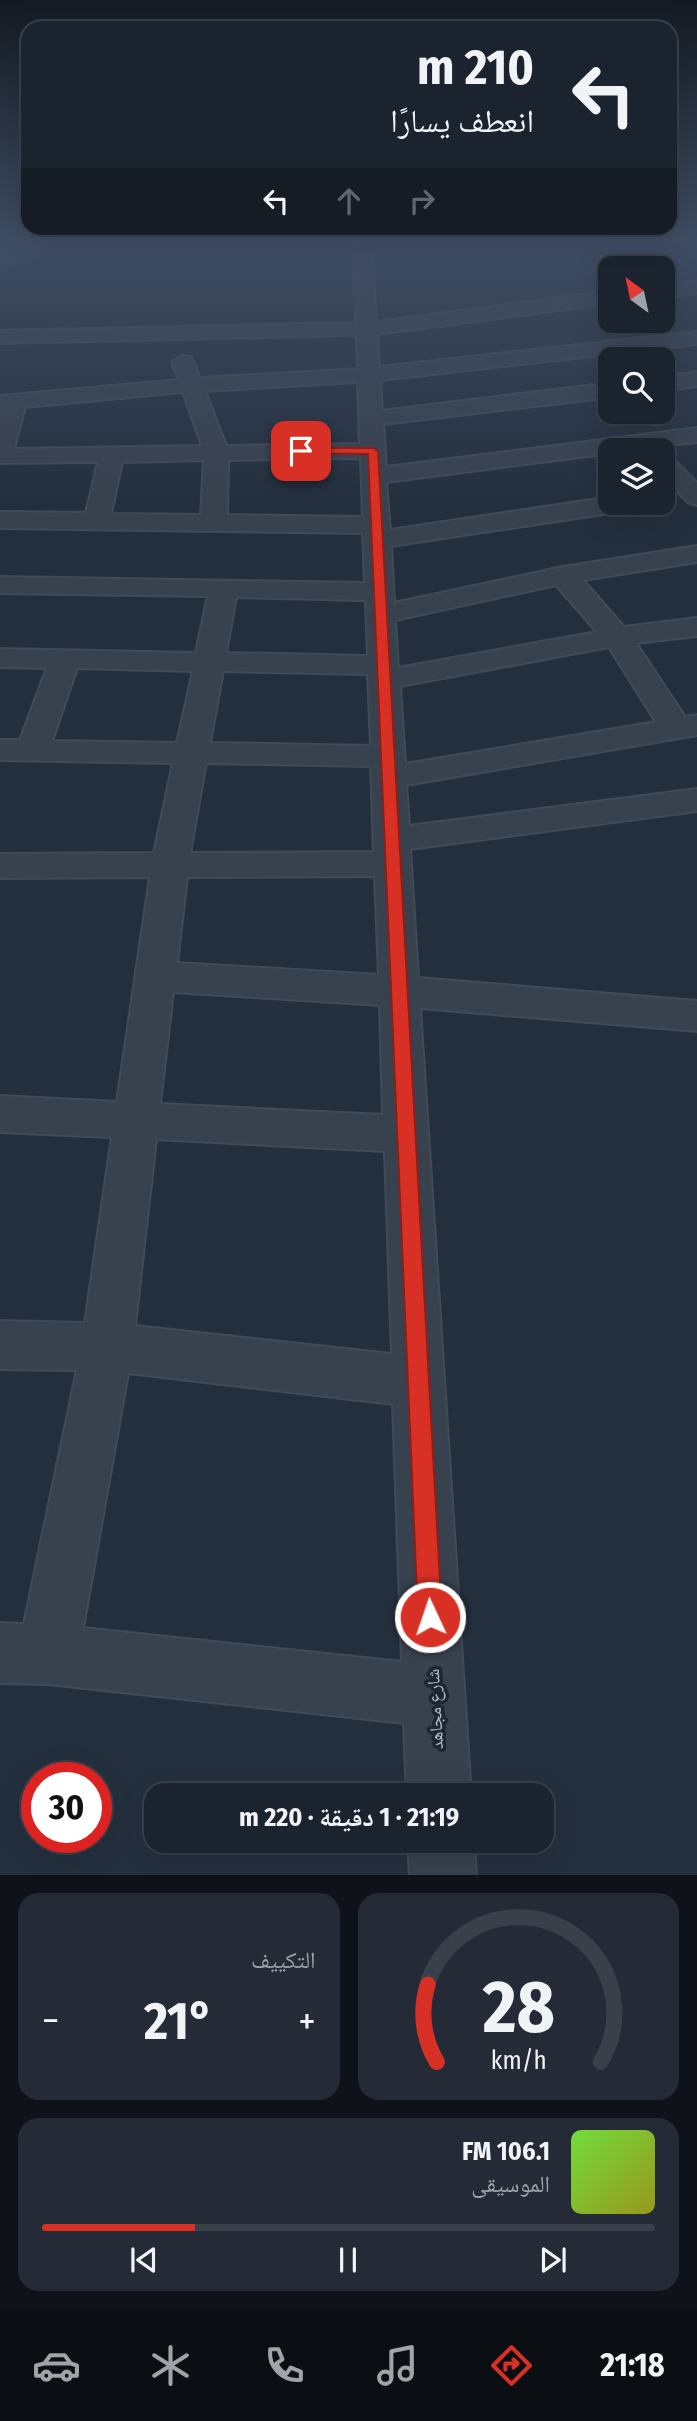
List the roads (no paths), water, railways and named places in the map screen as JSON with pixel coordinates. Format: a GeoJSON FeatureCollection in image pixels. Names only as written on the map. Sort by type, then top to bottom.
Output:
{"type":"FeatureCollection","features":[{"type":"Feature","properties":{"kind":"street","name":"شارع مجاهد"},"geometry":{"type":"LineString","coordinates":[[366,326],[438,1783]]}},
{"type":"Feature","properties":{"kind":"street"},"geometry":{"type":"LineString","coordinates":[[0,337],[366,329],[393,326]]}},
{"type":"Feature","properties":{"kind":"street"},"geometry":{"type":"LineString","coordinates":[[514,326],[536,356]]}},
{"type":"Feature","properties":{"kind":"street"},"geometry":{"type":"LineString","coordinates":[[174,334],[216,452],[215,523]]}},
{"type":"Feature","properties":{"kind":"street"},"geometry":{"type":"LineString","coordinates":[[643,347],[697,338]]}},
{"type":"Feature","properties":{"kind":"street"},"geometry":{"type":"LineString","coordinates":[[598,353],[536,356],[369,375],[191,385],[8,402],[0,456],[598,447]]}},
{"type":"Feature","properties":{"kind":"street"},"geometry":{"type":"LineString","coordinates":[[675,382],[697,379]]}},
{"type":"Feature","properties":{"kind":"street"},"geometry":{"type":"LineString","coordinates":[[372,449],[598,393]]}},
{"type":"Feature","properties":{"kind":"street"},"geometry":{"type":"LineString","coordinates":[[675,420],[694,435]]}},
{"type":"Feature","properties":{"kind":"street"},"geometry":{"type":"LineString","coordinates":[[675,439],[694,435]]}},
{"type":"Feature","properties":{"kind":"street"},"geometry":{"type":"LineString","coordinates":[[97,520],[112,454]]}},
{"type":"Feature","properties":{"kind":"street"},"geometry":{"type":"LineString","coordinates":[[675,474],[696,494]]}},
{"type":"Feature","properties":{"kind":"street"},"geometry":{"type":"LineString","coordinates":[[675,496],[696,494]]}},
{"type":"Feature","properties":{"kind":"street"},"geometry":{"type":"LineString","coordinates":[[0,520],[215,523],[376,533],[598,506]]}},
{"type":"Feature","properties":{"kind":"street"},"geometry":{"type":"LineString","coordinates":[[0,585],[224,588],[380,603],[697,554]]}},
{"type":"Feature","properties":{"kind":"street"},"geometry":{"type":"LineString","coordinates":[[0,750],[190,751],[388,767],[686,727],[617,637],[563,575]]}},
{"type":"Feature","properties":{"kind":"street"},"geometry":{"type":"LineString","coordinates":[[224,588],[170,863],[107,1347],[24,1653],[434,1696]]}},
{"type":"Feature","properties":{"kind":"street"},"geometry":{"type":"LineString","coordinates":[[0,658],[211,663],[384,673],[697,627]]}},
{"type":"Feature","properties":{"kind":"street"},"geometry":{"type":"LineString","coordinates":[[33,750],[66,659]]}},
{"type":"Feature","properties":{"kind":"street"},"geometry":{"type":"LineString","coordinates":[[0,866],[170,863],[393,852],[697,800]]}},
{"type":"Feature","properties":{"kind":"street"},"geometry":{"type":"LineString","coordinates":[[156,976],[399,991],[697,1016]]}},
{"type":"Feature","properties":{"kind":"street"},"geometry":{"type":"LineString","coordinates":[[0,1114],[138,1123],[406,1134]]}},
{"type":"Feature","properties":{"kind":"street"},"geometry":{"type":"LineString","coordinates":[[0,1345],[107,1347],[419,1382]]}},
{"type":"Feature","properties":{"kind":"street"},"geometry":{"type":"LineString","coordinates":[[442,1853],[443,1875]]}}]}
